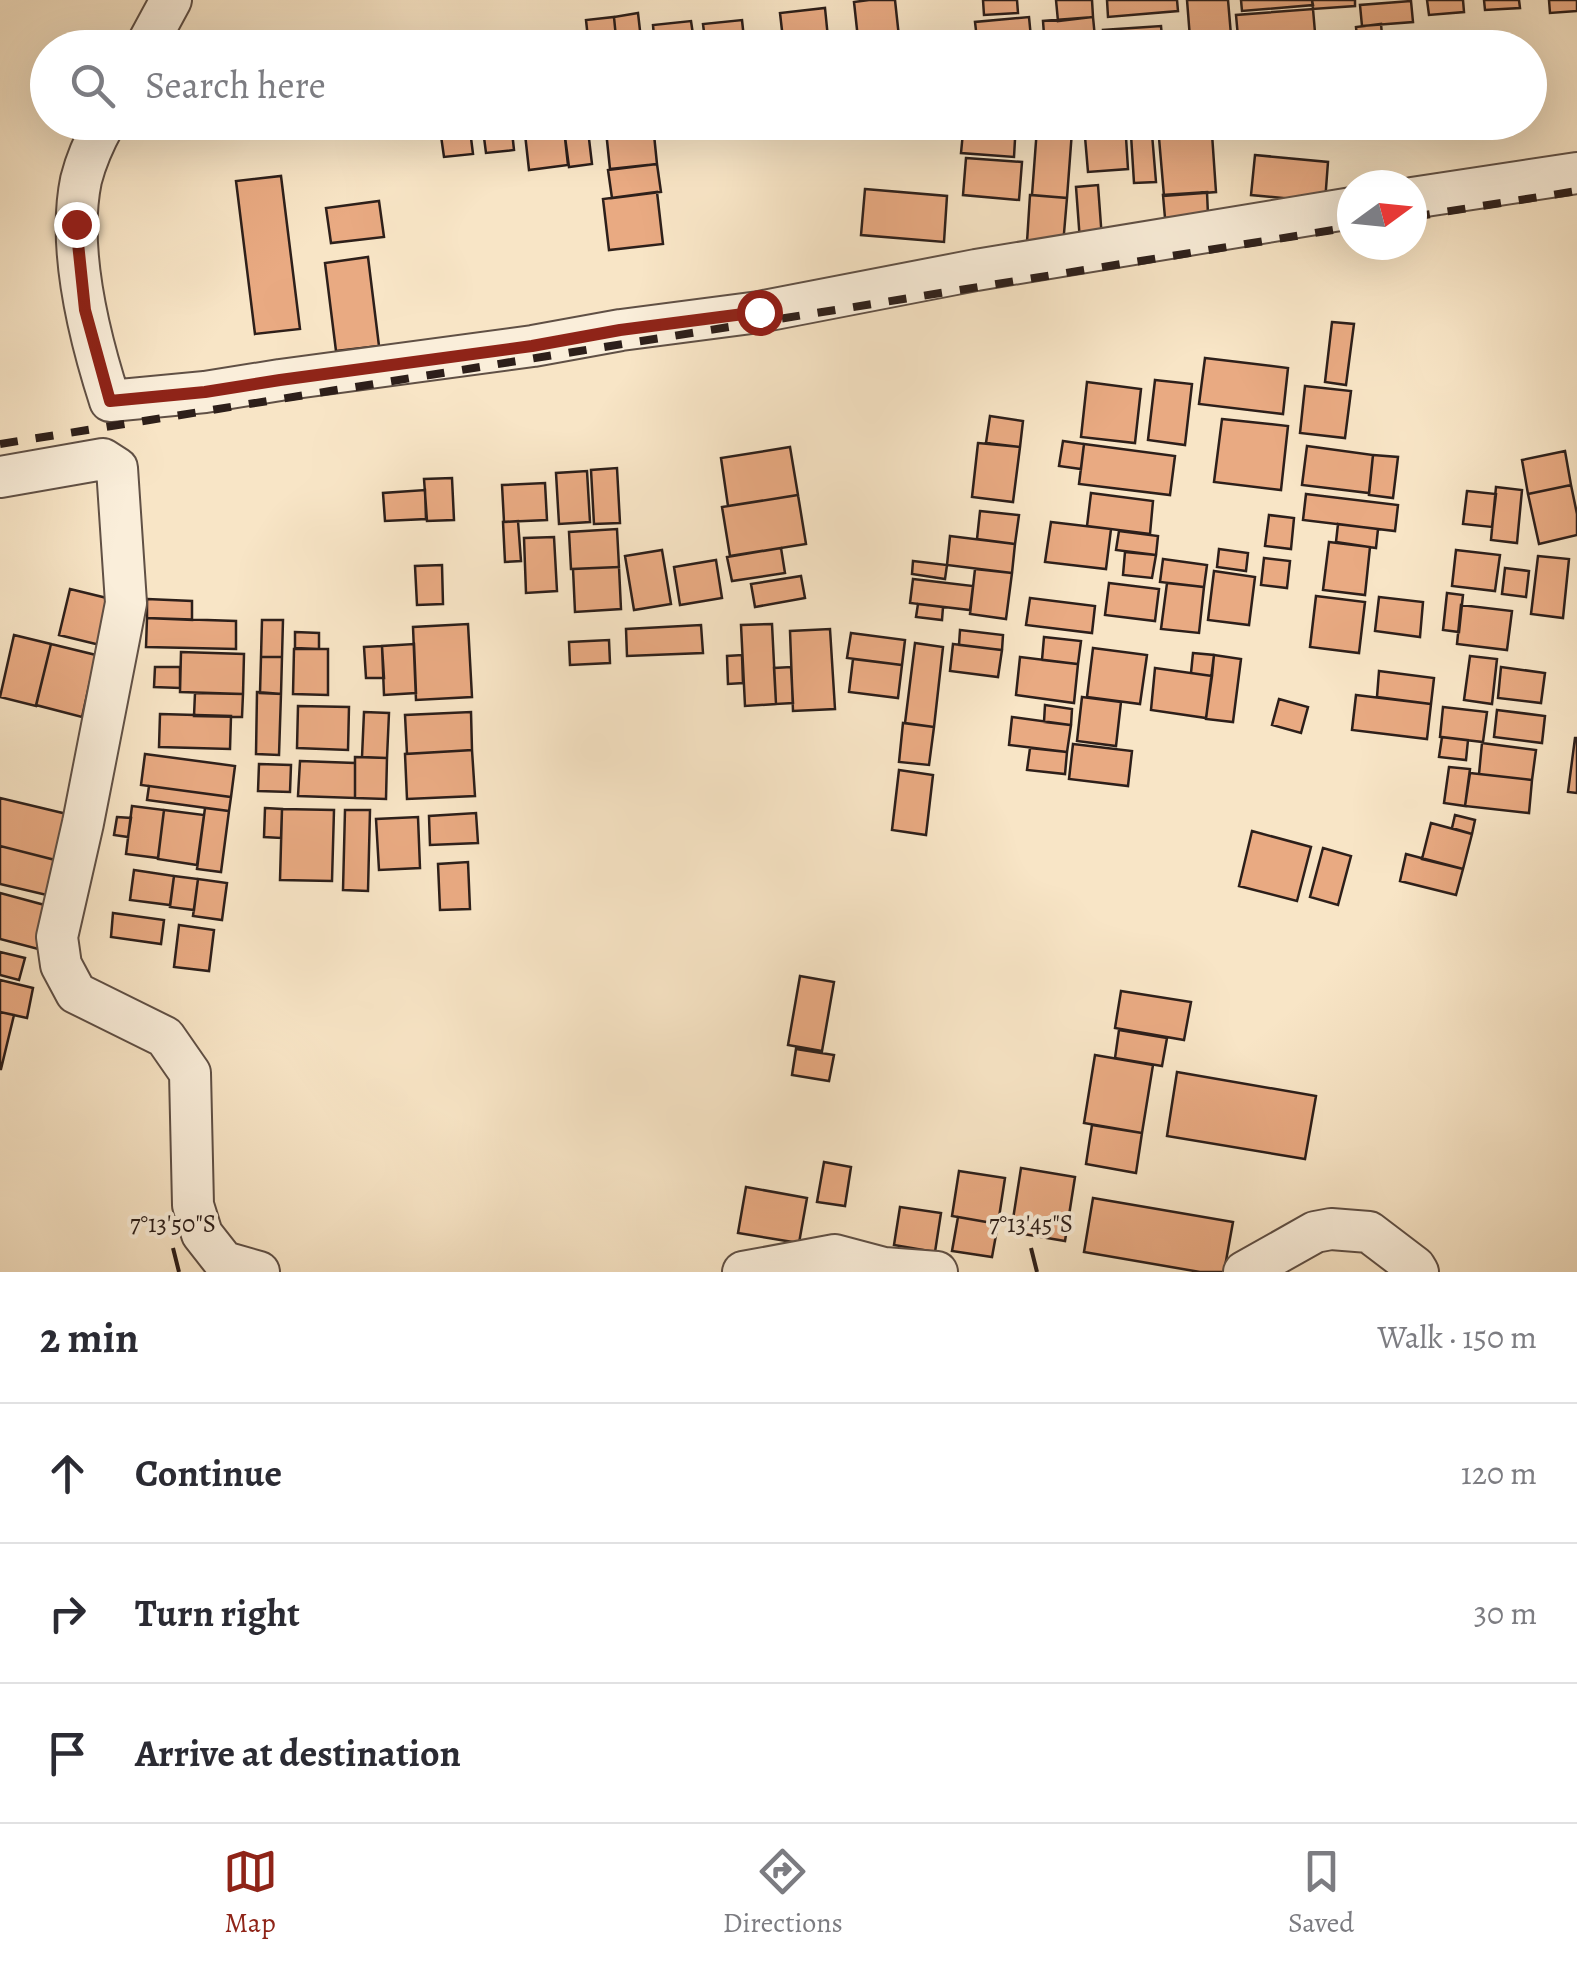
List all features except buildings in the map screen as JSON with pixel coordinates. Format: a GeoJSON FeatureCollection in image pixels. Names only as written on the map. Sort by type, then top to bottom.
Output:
{"type":"FeatureCollection","features":[{"type":"Feature","properties":{"kind":"street"},"geometry":{"type":"LineString","coordinates":[[155,30],[171,0]]}},
{"type":"Feature","properties":{"kind":"street"},"geometry":{"type":"LineString","coordinates":[[95,140],[82,178],[76,224],[85,310],[110,401],[205,392],[759,312],[976,270],[1337,210]]}},
{"type":"Feature","properties":{"kind":"street"},"geometry":{"type":"LineString","coordinates":[[1427,196],[1577,173]]}},
{"type":"Feature","properties":{"kind":"street"},"geometry":{"type":"LineString","coordinates":[[0,477],[103,459],[116,468],[126,603],[57,937],[61,965],[76,993],[165,1038],[190,1074],[193,1205],[202,1234],[224,1262],[258,1272]]}},
{"type":"Feature","properties":{"kind":"street"},"geometry":{"type":"LineString","coordinates":[[1244,1272],[1314,1232],[1331,1229],[1369,1232],[1418,1272]]}},
{"type":"Feature","properties":{"kind":"street"},"geometry":{"type":"LineString","coordinates":[[742,1272],[836,1255],[884,1268],[937,1272]]}},
{"type":"Feature","properties":{"kind":"railway"},"geometry":{"type":"LineString","coordinates":[[1427,215],[1577,191]]}},
{"type":"Feature","properties":{"kind":"railway"},"geometry":{"type":"LineString","coordinates":[[0,444],[1337,229]]}},
{"type":"Feature","properties":{"kind":"route"},"geometry":{"type":"LineString","coordinates":[[76,224],[85,310],[110,401],[205,392],[759,312]]}}]}
